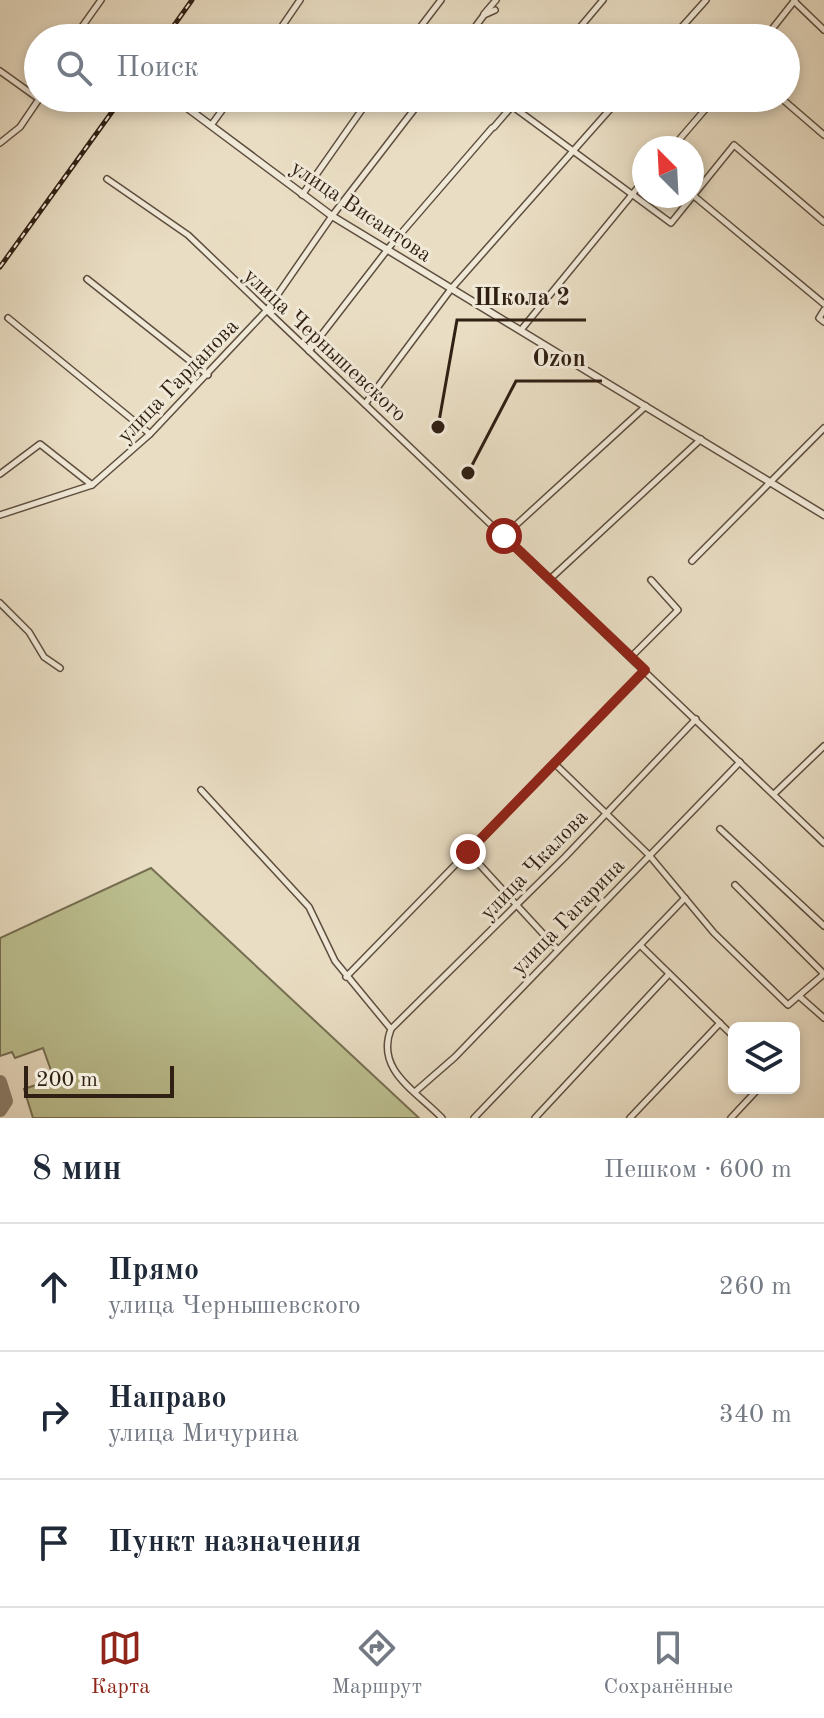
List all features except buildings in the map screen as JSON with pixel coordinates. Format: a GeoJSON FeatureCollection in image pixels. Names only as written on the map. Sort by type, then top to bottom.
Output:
{"type":"FeatureCollection","features":[{"type":"Feature","properties":{"kind":"street"},"geometry":{"type":"LineString","coordinates":[[84,24],[101,0]]}},
{"type":"Feature","properties":{"kind":"street"},"geometry":{"type":"LineString","coordinates":[[284,24],[300,0]]}},
{"type":"Feature","properties":{"kind":"street"},"geometry":{"type":"LineString","coordinates":[[423,24],[441,0]]}},
{"type":"Feature","properties":{"kind":"street"},"geometry":{"type":"LineString","coordinates":[[477,24],[496,0]]}},
{"type":"Feature","properties":{"kind":"street"},"geometry":{"type":"LineString","coordinates":[[583,24],[603,0]]}},
{"type":"Feature","properties":{"kind":"street"},"geometry":{"type":"LineString","coordinates":[[685,24],[706,0]]}},
{"type":"Feature","properties":{"kind":"street"},"geometry":{"type":"LineString","coordinates":[[776,24],[794,0],[824,30]]}},
{"type":"Feature","properties":{"kind":"street"},"geometry":{"type":"LineString","coordinates":[[484,15],[495,10]]}},
{"type":"Feature","properties":{"kind":"street"},"geometry":{"type":"LineString","coordinates":[[0,71],[24,86]]}},
{"type":"Feature","properties":{"kind":"street"},"geometry":{"type":"LineString","coordinates":[[0,143],[20,127],[28,112]]}},
{"type":"Feature","properties":{"kind":"street","name":"улица Висаитова"},"geometry":{"type":"LineString","coordinates":[[194,112],[332,216],[824,515]]}},
{"type":"Feature","properties":{"kind":"street"},"geometry":{"type":"LineString","coordinates":[[212,124],[221,112]]}},
{"type":"Feature","properties":{"kind":"street"},"geometry":{"type":"LineString","coordinates":[[302,195],[360,112]]}},
{"type":"Feature","properties":{"kind":"street","name":"улица Гарданова"},"geometry":{"type":"LineString","coordinates":[[0,515],[92,485],[150,434],[267,310],[332,216],[412,112]]}},
{"type":"Feature","properties":{"kind":"street"},"geometry":{"type":"LineString","coordinates":[[309,351],[507,112]]}},
{"type":"Feature","properties":{"kind":"street"},"geometry":{"type":"LineString","coordinates":[[520,112],[631,195],[521,330]]}},
{"type":"Feature","properties":{"kind":"street"},"geometry":{"type":"LineString","coordinates":[[365,404],[451,289],[608,112]]}},
{"type":"Feature","properties":{"kind":"street"},"geometry":{"type":"LineString","coordinates":[[682,136],[703,112]]}},
{"type":"Feature","properties":{"kind":"street"},"geometry":{"type":"LineString","coordinates":[[797,112],[824,135]]}},
{"type":"Feature","properties":{"kind":"street"},"geometry":{"type":"LineString","coordinates":[[704,183],[734,145],[824,222]]}},
{"type":"Feature","properties":{"kind":"street","name":"улица Чернышевского"},"geometry":{"type":"LineString","coordinates":[[107,179],[188,235],[824,843]]}},
{"type":"Feature","properties":{"kind":"street"},"geometry":{"type":"LineString","coordinates":[[704,205],[824,307],[821,320]]}},
{"type":"Feature","properties":{"kind":"street"},"geometry":{"type":"LineString","coordinates":[[650,208],[671,223],[684,208]]}},
{"type":"Feature","properties":{"kind":"street"},"geometry":{"type":"LineString","coordinates":[[87,279],[208,375]]}},
{"type":"Feature","properties":{"kind":"street"},"geometry":{"type":"LineString","coordinates":[[8,318],[150,434]]}},
{"type":"Feature","properties":{"kind":"street"},"geometry":{"type":"LineString","coordinates":[[504,536],[646,406]]}},
{"type":"Feature","properties":{"kind":"street"},"geometry":{"type":"LineString","coordinates":[[692,561],[774,482],[824,428]]}},
{"type":"Feature","properties":{"kind":"street"},"geometry":{"type":"LineString","coordinates":[[549,580],[702,439]]}},
{"type":"Feature","properties":{"kind":"street"},"geometry":{"type":"LineString","coordinates":[[0,474],[40,444],[92,485]]}},
{"type":"Feature","properties":{"kind":"street"},"geometry":{"type":"LineString","coordinates":[[631,657],[678,610],[651,580]]}},
{"type":"Feature","properties":{"kind":"street"},"geometry":{"type":"LineString","coordinates":[[0,603],[29,632],[44,657],[60,668]]}},
{"type":"Feature","properties":{"kind":"street"},"geometry":{"type":"LineString","coordinates":[[346,977],[645,670]]}},
{"type":"Feature","properties":{"kind":"street","name":"улица Чкалова"},"geometry":{"type":"LineString","coordinates":[[391,1029],[518,905],[696,719]]}},
{"type":"Feature","properties":{"kind":"street"},"geometry":{"type":"LineString","coordinates":[[774,794],[824,746]]}},
{"type":"Feature","properties":{"kind":"street","name":"улица Гагарина"},"geometry":{"type":"LineString","coordinates":[[416,1091],[455,1057],[740,762]]}},
{"type":"Feature","properties":{"kind":"street"},"geometry":{"type":"LineString","coordinates":[[554,763],[649,855],[685,898],[788,1005],[824,974],[735,885]]}},
{"type":"Feature","properties":{"kind":"street"},"geometry":{"type":"LineString","coordinates":[[201,790],[309,907],[346,977],[391,1029],[384,1046],[388,1063],[442,1118]]}},
{"type":"Feature","properties":{"kind":"street"},"geometry":{"type":"LineString","coordinates":[[720,829],[824,926]]}},
{"type":"Feature","properties":{"kind":"street"},"geometry":{"type":"LineString","coordinates":[[468,852],[557,949]]}},
{"type":"Feature","properties":{"kind":"street"},"geometry":{"type":"LineString","coordinates":[[474,1118],[685,898]]}},
{"type":"Feature","properties":{"kind":"street"},"geometry":{"type":"LineString","coordinates":[[641,946],[728,1031]]}},
{"type":"Feature","properties":{"kind":"street"},"geometry":{"type":"LineString","coordinates":[[535,1118],[669,974]]}},
{"type":"Feature","properties":{"kind":"street"},"geometry":{"type":"LineString","coordinates":[[799,996],[824,1018]]}},
{"type":"Feature","properties":{"kind":"street"},"geometry":{"type":"LineString","coordinates":[[630,1118],[720,1023]]}},
{"type":"Feature","properties":{"kind":"street"},"geometry":{"type":"LineString","coordinates":[[731,1118],[753,1094]]}},
{"type":"Feature","properties":{"kind":"green space"},"geometry":{"type":"Polygon","coordinates":[[[151,868],[419,1118],[33,1118],[24,1089],[54,1079],[43,1048],[15,1058],[12,1052],[0,1056],[0,938],[151,868]]]}},
{"type":"Feature","properties":{"kind":"taxiway"},"geometry":{"type":"LineString","coordinates":[[0,1082],[6,1101],[0,1110]]}},
{"type":"Feature","properties":{"kind":"railway"},"geometry":{"type":"LineString","coordinates":[[175,24],[192,0]]}},
{"type":"Feature","properties":{"kind":"railway"},"geometry":{"type":"LineString","coordinates":[[0,267],[112,112]]}},
{"type":"Feature","properties":{"kind":"place","name":"Школа 2"},"geometry":{"type":"Point","coordinates":[438,427]}},
{"type":"Feature","properties":{"kind":"place","name":"Ozon"},"geometry":{"type":"Point","coordinates":[468,473]}},
{"type":"Feature","properties":{"kind":"route"},"geometry":{"type":"LineString","coordinates":[[468,852],[645,670],[504,536]]}}]}
